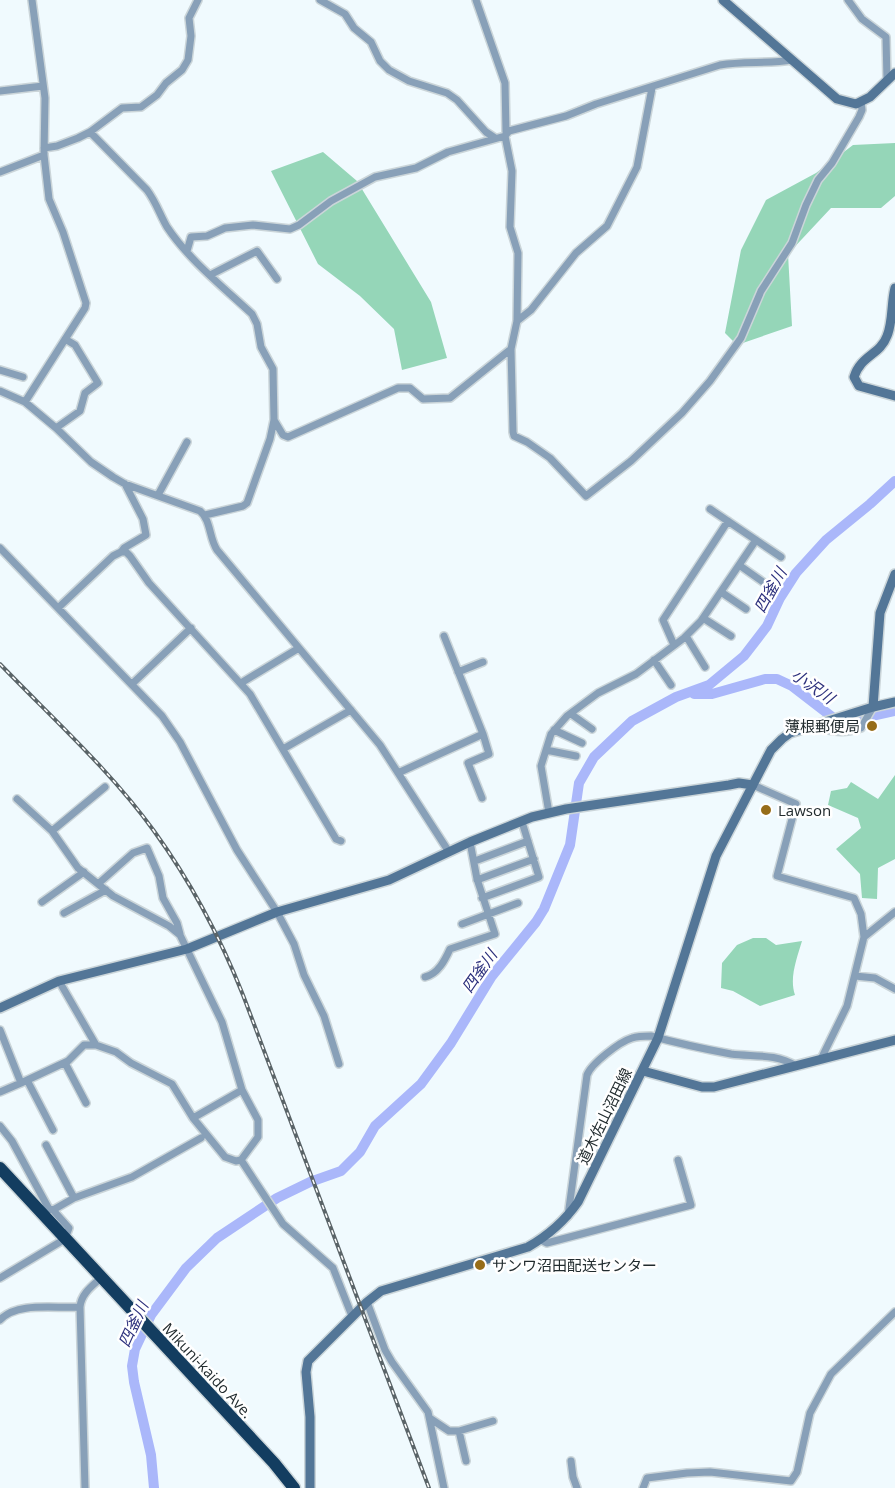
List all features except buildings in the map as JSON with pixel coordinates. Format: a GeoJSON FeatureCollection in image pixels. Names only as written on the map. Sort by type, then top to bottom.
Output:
{"type":"FeatureCollection","features":[{"type":"Feature","properties":{"kind":"highway","name":"Mikuni-kaido Ave."},"geometry":{"type":"LineString","coordinates":[[0,1168],[274,1463],[294,1488]]}},
{"type":"Feature","properties":{"kind":"street"},"geometry":{"type":"LineString","coordinates":[[25,402],[86,303],[70,251],[49,199],[44,151],[45,98],[32,0]]}},
{"type":"Feature","properties":{"kind":"street"},"geometry":{"type":"LineString","coordinates":[[0,172],[90,132],[122,108],[138,108],[147,104],[166,83],[182,70],[190,54],[189,14],[198,0]]}},
{"type":"Feature","properties":{"kind":"street"},"geometry":{"type":"LineString","coordinates":[[320,0],[345,14],[354,28],[371,42],[380,61],[389,70],[409,81],[447,93],[495,138]]}},
{"type":"Feature","properties":{"kind":"street"},"geometry":{"type":"LineString","coordinates":[[476,0],[505,83],[506,134],[512,171],[510,227],[518,253],[517,321],[511,349],[514,436],[550,458],[586,496],[631,461],[682,413],[710,381],[741,338],[761,291],[792,243],[818,180],[832,163],[859,117],[862,110],[861,101]]}},
{"type":"Feature","properties":{"kind":"street"},"geometry":{"type":"LineString","coordinates":[[723,0],[837,99],[856,104],[870,97],[895,73]]}},
{"type":"Feature","properties":{"kind":"street"},"geometry":{"type":"LineString","coordinates":[[847,1],[862,19],[886,37],[887,80]]}},
{"type":"Feature","properties":{"kind":"street"},"geometry":{"type":"LineString","coordinates":[[187,251],[191,237],[207,236],[225,228],[252,225],[281,230],[296,227],[331,201],[375,177],[416,168],[448,152],[567,116],[596,104],[720,65],[770,64],[792,60]]}},
{"type":"Feature","properties":{"kind":"street"},"geometry":{"type":"LineString","coordinates":[[0,91],[43,86]]}},
{"type":"Feature","properties":{"kind":"street"},"geometry":{"type":"LineString","coordinates":[[517,321],[531,310],[576,252],[607,226],[637,167],[651,88]]}},
{"type":"Feature","properties":{"kind":"street"},"geometry":{"type":"LineString","coordinates":[[90,132],[147,190],[167,227],[187,251],[255,319],[258,340],[273,369],[274,420],[270,439],[246,503],[243,506],[205,515]]}},
{"type":"Feature","properties":{"kind":"street"},"geometry":{"type":"LineString","coordinates":[[210,275],[258,251],[277,279]]}},
{"type":"Feature","properties":{"kind":"street"},"geometry":{"type":"LineString","coordinates":[[895,288],[891,301],[888,336],[880,348],[858,366],[854,377],[859,386],[895,396]]}},
{"type":"Feature","properties":{"kind":"street"},"geometry":{"type":"LineString","coordinates":[[57,428],[80,411],[85,393],[98,382],[75,345],[65,339]]}},
{"type":"Feature","properties":{"kind":"street"},"geometry":{"type":"LineString","coordinates":[[274,420],[283,435],[288,437],[396,388],[410,388],[423,399],[447,399],[511,349]]}},
{"type":"Feature","properties":{"kind":"street"},"geometry":{"type":"LineString","coordinates":[[0,370],[23,377]]}},
{"type":"Feature","properties":{"kind":"street"},"geometry":{"type":"LineString","coordinates":[[0,391],[25,402],[57,428],[91,462],[125,484],[200,511],[205,515],[217,550],[380,745],[449,852]]}},
{"type":"Feature","properties":{"kind":"street"},"geometry":{"type":"LineString","coordinates":[[158,495],[187,442]]}},
{"type":"Feature","properties":{"kind":"street"},"geometry":{"type":"LineString","coordinates":[[58,608],[108,560],[146,535],[143,519],[125,484]]}},
{"type":"Feature","properties":{"kind":"street"},"geometry":{"type":"LineString","coordinates":[[710,509],[781,557]]}},
{"type":"Feature","properties":{"kind":"street"},"geometry":{"type":"LineString","coordinates":[[674,645],[663,620],[728,521]]}},
{"type":"Feature","properties":{"kind":"street"},"geometry":{"type":"LineString","coordinates":[[549,813],[540,766],[554,730],[570,714],[598,693],[636,674],[686,636],[703,618],[756,540]]}},
{"type":"Feature","properties":{"kind":"street"},"geometry":{"type":"LineString","coordinates":[[0,548],[162,716],[180,742],[237,850],[277,912],[294,944],[304,975],[324,1016],[339,1064]]}},
{"type":"Feature","properties":{"kind":"street"},"geometry":{"type":"LineString","coordinates":[[121,552],[126,552],[130,556],[149,583],[241,683],[256,703],[336,839],[341,841]]}},
{"type":"Feature","properties":{"kind":"street"},"geometry":{"type":"LineString","coordinates":[[739,565],[763,582]]}},
{"type":"Feature","properties":{"kind":"street"},"geometry":{"type":"LineString","coordinates":[[816,725],[824,730],[850,732],[861,728],[867,718],[872,708],[880,613],[895,574]]}},
{"type":"Feature","properties":{"kind":"street"},"geometry":{"type":"LineString","coordinates":[[721,592],[746,609]]}},
{"type":"Feature","properties":{"kind":"street"},"geometry":{"type":"LineString","coordinates":[[703,618],[731,636]]}},
{"type":"Feature","properties":{"kind":"street"},"geometry":{"type":"LineString","coordinates":[[132,684],[191,628]]}},
{"type":"Feature","properties":{"kind":"street"},"geometry":{"type":"LineString","coordinates":[[444,636],[489,754],[468,763],[482,798]]}},
{"type":"Feature","properties":{"kind":"street"},"geometry":{"type":"LineString","coordinates":[[686,636],[705,668]]}},
{"type":"Feature","properties":{"kind":"street"},"geometry":{"type":"LineString","coordinates":[[241,683],[299,648]]}},
{"type":"Feature","properties":{"kind":"street"},"geometry":{"type":"LineString","coordinates":[[654,660],[671,685]]}},
{"type":"Feature","properties":{"kind":"street"},"geometry":{"type":"LineString","coordinates":[[458,672],[483,662]]}},
{"type":"Feature","properties":{"kind":"street","name":"道木佐山沼田線"},"geometry":{"type":"LineString","coordinates":[[310,1488],[310,1417],[306,1365],[352,1316],[367,1302],[388,1288],[528,1247],[557,1228],[568,1216],[578,1202],[658,1038],[716,856],[767,756],[776,744],[790,734],[895,702]]}},
{"type":"Feature","properties":{"kind":"street"},"geometry":{"type":"LineString","coordinates":[[283,749],[351,710]]}},
{"type":"Feature","properties":{"kind":"street"},"geometry":{"type":"LineString","coordinates":[[570,714],[592,729]]}},
{"type":"Feature","properties":{"kind":"street"},"geometry":{"type":"LineString","coordinates":[[554,730],[582,743]]}},
{"type":"Feature","properties":{"kind":"street"},"geometry":{"type":"LineString","coordinates":[[398,773],[483,734]]}},
{"type":"Feature","properties":{"kind":"street"},"geometry":{"type":"LineString","coordinates":[[546,750],[576,756]]}},
{"type":"Feature","properties":{"kind":"street"},"geometry":{"type":"LineString","coordinates":[[0,1008],[59,981],[187,949],[277,912],[389,880],[471,842],[549,813],[739,783],[753,785],[796,804],[777,876],[854,898],[861,914],[864,937],[855,976],[843,1015],[821,1059]]}},
{"type":"Feature","properties":{"kind":"street"},"geometry":{"type":"LineString","coordinates":[[52,831],[105,787]]}},
{"type":"Feature","properties":{"kind":"street"},"geometry":{"type":"LineString","coordinates":[[17,799],[52,831],[68,855],[98,884],[180,935]]}},
{"type":"Feature","properties":{"kind":"street"},"geometry":{"type":"LineString","coordinates":[[482,898],[539,877],[522,822]]}},
{"type":"Feature","properties":{"kind":"street"},"geometry":{"type":"LineString","coordinates":[[475,861],[528,841]]}},
{"type":"Feature","properties":{"kind":"street"},"geometry":{"type":"LineString","coordinates":[[425,977],[431,976],[445,962],[450,949],[495,934],[477,880],[471,842]]}},
{"type":"Feature","properties":{"kind":"street"},"geometry":{"type":"LineString","coordinates":[[0,1092],[65,1063],[84,1045],[96,1045],[116,1052],[131,1063],[172,1084],[193,1118],[225,1157],[236,1161],[241,1160],[258,1137],[258,1120],[242,1090],[222,1023],[180,935],[177,923],[163,898],[159,876],[147,848],[133,853],[98,884]]}},
{"type":"Feature","properties":{"kind":"street"},"geometry":{"type":"LineString","coordinates":[[477,880],[534,859]]}},
{"type":"Feature","properties":{"kind":"street"},"geometry":{"type":"LineString","coordinates":[[42,902],[84,872]]}},
{"type":"Feature","properties":{"kind":"street"},"geometry":{"type":"LineString","coordinates":[[63,913],[106,890]]}},
{"type":"Feature","properties":{"kind":"street"},"geometry":{"type":"LineString","coordinates":[[462,924],[518,903]]}},
{"type":"Feature","properties":{"kind":"street"},"geometry":{"type":"LineString","coordinates":[[864,937],[895,912]]}},
{"type":"Feature","properties":{"kind":"street"},"geometry":{"type":"LineString","coordinates":[[855,976],[875,978],[895,989]]}},
{"type":"Feature","properties":{"kind":"street"},"geometry":{"type":"LineString","coordinates":[[59,981],[96,1045]]}},
{"type":"Feature","properties":{"kind":"street"},"geometry":{"type":"LineString","coordinates":[[0,1030],[24,1081],[53,1130]]}},
{"type":"Feature","properties":{"kind":"street"},"geometry":{"type":"LineString","coordinates":[[568,1216],[586,1075],[590,1068],[630,1038],[641,1036],[658,1038],[733,1054],[776,1057],[785,1059],[795,1066]]}},
{"type":"Feature","properties":{"kind":"street"},"geometry":{"type":"LineString","coordinates":[[643,1071],[702,1087],[714,1087],[895,1040]]}},
{"type":"Feature","properties":{"kind":"street"},"geometry":{"type":"LineString","coordinates":[[65,1063],[86,1103]]}},
{"type":"Feature","properties":{"kind":"street"},"geometry":{"type":"LineString","coordinates":[[193,1118],[242,1090]]}},
{"type":"Feature","properties":{"kind":"street"},"geometry":{"type":"LineString","coordinates":[[0,1126],[12,1142],[49,1209],[53,1210],[69,1228],[65,1239],[0,1278]]}},
{"type":"Feature","properties":{"kind":"street"},"geometry":{"type":"LineString","coordinates":[[53,1210],[75,1198],[132,1177],[201,1138]]}},
{"type":"Feature","properties":{"kind":"street"},"geometry":{"type":"LineString","coordinates":[[46,1144],[75,1198]]}},
{"type":"Feature","properties":{"kind":"street"},"geometry":{"type":"LineString","coordinates":[[241,1160],[283,1224],[333,1268],[352,1316]]}},
{"type":"Feature","properties":{"kind":"street"},"geometry":{"type":"LineString","coordinates":[[540,1240],[547,1243],[691,1205],[678,1160]]}},
{"type":"Feature","properties":{"kind":"street"},"geometry":{"type":"LineString","coordinates":[[85,1488],[80,1307],[86,1292],[101,1278]]}},
{"type":"Feature","properties":{"kind":"street"},"geometry":{"type":"LineString","coordinates":[[367,1302],[385,1350],[422,1402],[431,1419],[444,1488]]}},
{"type":"Feature","properties":{"kind":"street"},"geometry":{"type":"LineString","coordinates":[[0,1320],[9,1312],[19,1310],[39,1307],[80,1307]]}},
{"type":"Feature","properties":{"kind":"street"},"geometry":{"type":"LineString","coordinates":[[643,1488],[647,1478],[687,1473],[710,1472],[791,1481],[797,1472],[813,1404],[831,1374],[895,1312]]}},
{"type":"Feature","properties":{"kind":"street"},"geometry":{"type":"LineString","coordinates":[[431,1419],[445,1430],[459,1431],[493,1421]]}},
{"type":"Feature","properties":{"kind":"street"},"geometry":{"type":"LineString","coordinates":[[459,1431],[466,1461]]}},
{"type":"Feature","properties":{"kind":"street"},"geometry":{"type":"LineString","coordinates":[[571,1461],[573,1477],[578,1488]]}},
{"type":"Feature","properties":{"kind":"green space"},"geometry":{"type":"Polygon","coordinates":[[[895,143],[895,196],[881,208],[831,208],[788,254],[792,326],[737,345],[725,333],[741,250],[766,200],[816,173],[853,145],[895,143]]]}},
{"type":"Feature","properties":{"kind":"green space"},"geometry":{"type":"Polygon","coordinates":[[[323,152],[357,181],[431,302],[447,358],[402,370],[394,329],[360,296],[318,264],[271,171],[323,152]]]}},
{"type":"Feature","properties":{"kind":"green space"},"geometry":{"type":"Polygon","coordinates":[[[895,775],[895,859],[878,868],[877,899],[862,898],[860,874],[836,849],[861,828],[858,818],[828,805],[831,791],[847,788],[851,782],[878,799],[895,775]]]}},
{"type":"Feature","properties":{"kind":"green space"},"geometry":{"type":"Polygon","coordinates":[[[753,938],[766,938],[776,945],[802,941],[793,975],[795,995],[760,1006],[733,991],[721,988],[722,963],[737,945],[753,938]]]}},
{"type":"Feature","properties":{"kind":"waterway","name":"四釜川"},"geometry":{"type":"LineString","coordinates":[[154,1488],[151,1455],[132,1366],[135,1349],[151,1315],[186,1268],[217,1238],[277,1198],[310,1182],[341,1171],[360,1152],[375,1126],[421,1084],[451,1043],[492,976],[544,909],[570,845],[579,783],[594,757],[632,721],[676,697],[709,685],[744,656],[767,626],[780,598],[796,573],[826,540],[895,481]]}},
{"type":"Feature","properties":{"kind":"waterway","name":"小沢川"},"geometry":{"type":"LineString","coordinates":[[694,694],[712,694],[765,679],[777,679],[792,686],[840,723],[895,711]]}},
{"type":"Feature","properties":{"kind":"railway"},"geometry":{"type":"LineString","coordinates":[[0,664],[119,787],[168,850],[204,910],[243,995],[429,1488]]}},
{"type":"Feature","properties":{"kind":"place","name":"薄根郵便局"},"geometry":{"type":"Point","coordinates":[872,726]}},
{"type":"Feature","properties":{"kind":"place","name":"Lawson"},"geometry":{"type":"Point","coordinates":[766,810]}},
{"type":"Feature","properties":{"kind":"place","name":"サンワ沼田配送センター"},"geometry":{"type":"Point","coordinates":[480,1265]}}]}
